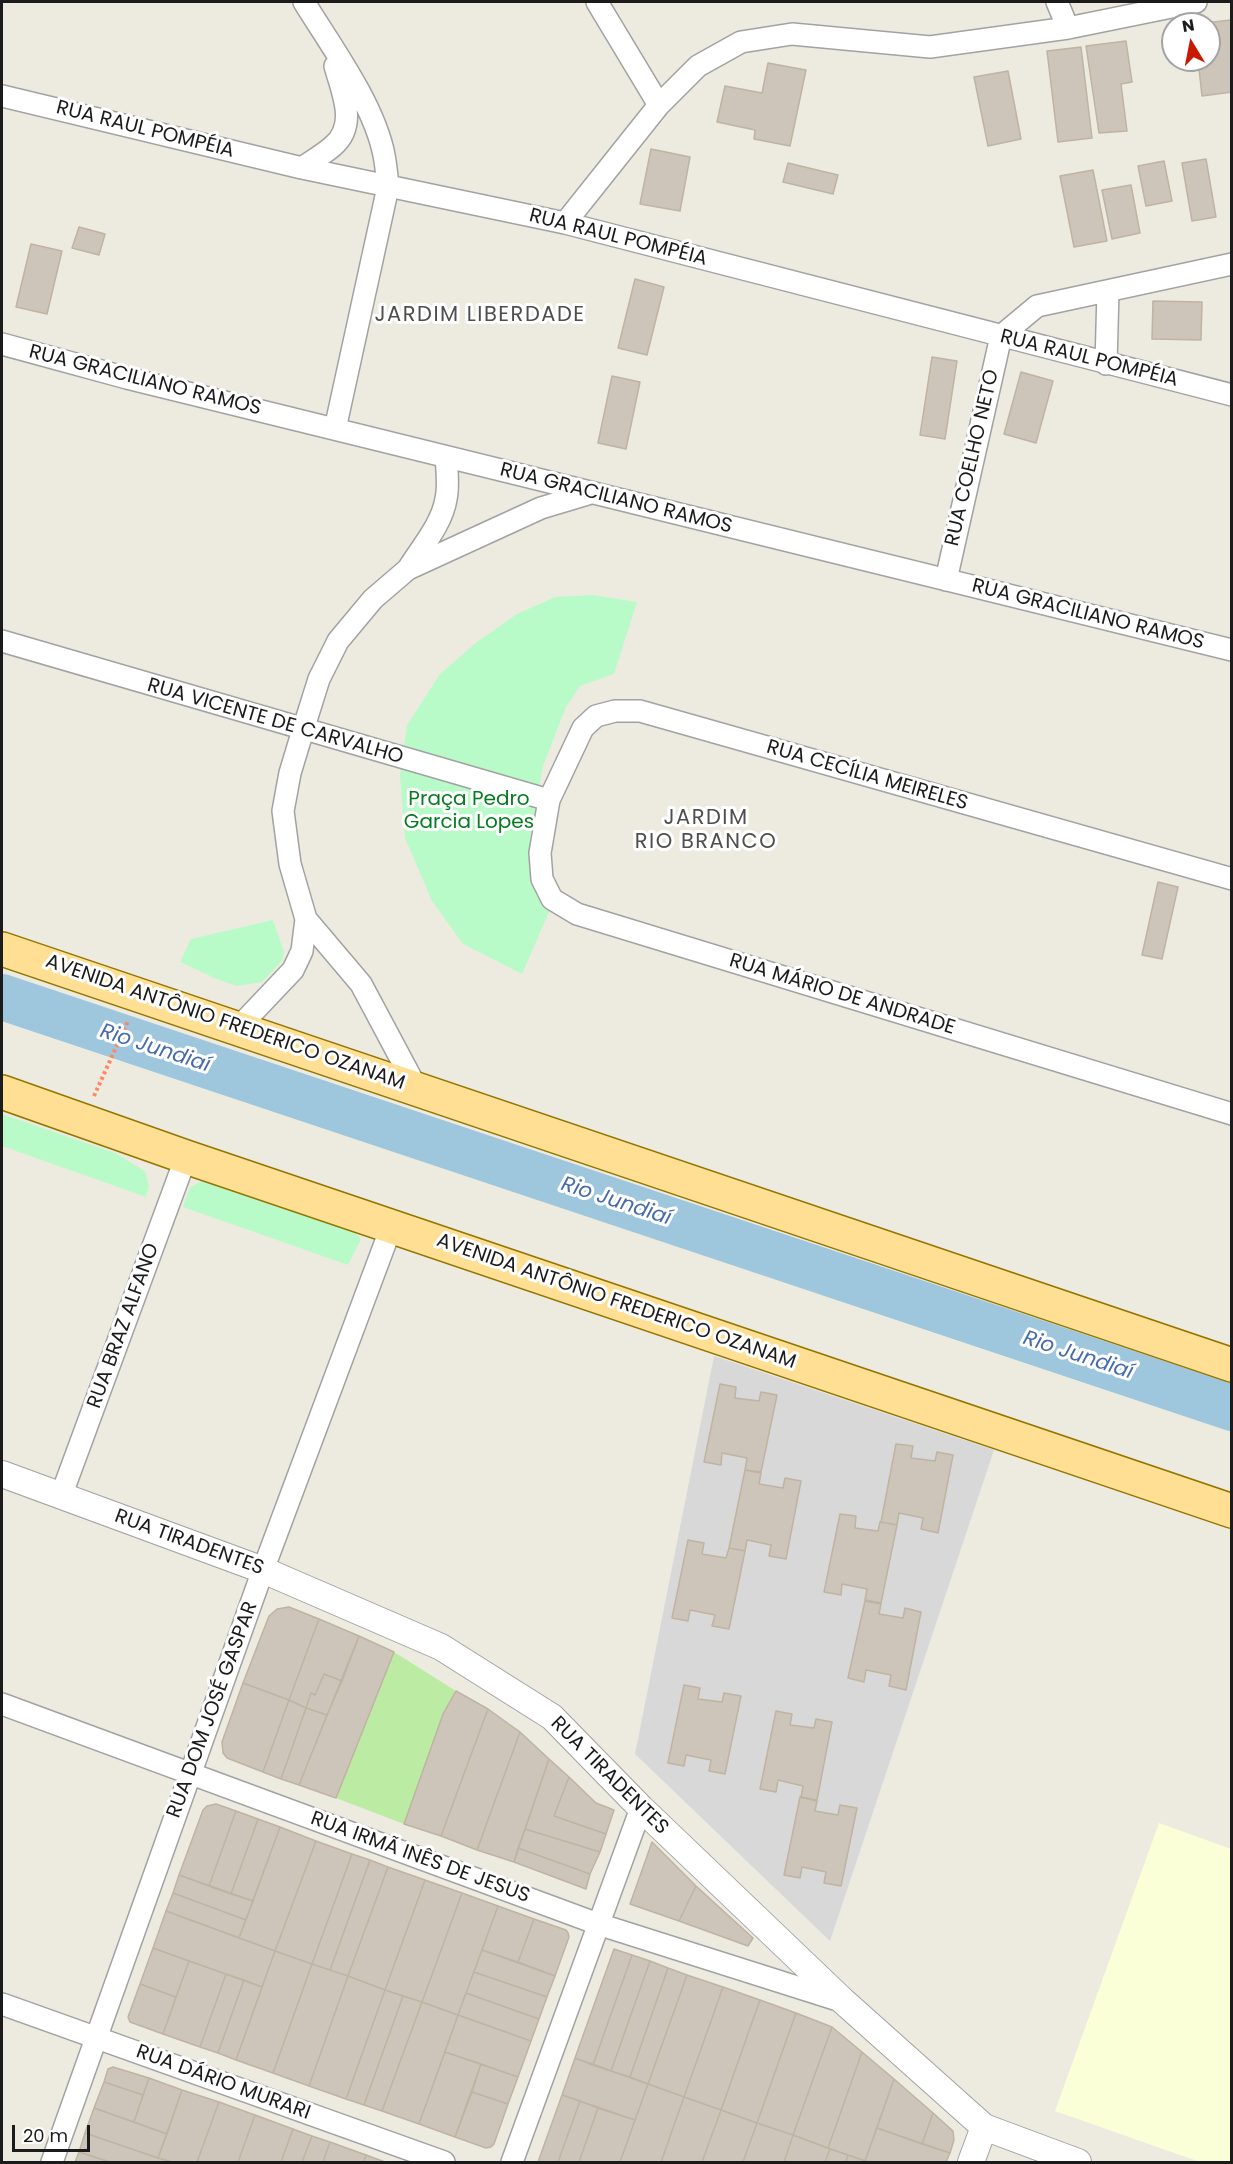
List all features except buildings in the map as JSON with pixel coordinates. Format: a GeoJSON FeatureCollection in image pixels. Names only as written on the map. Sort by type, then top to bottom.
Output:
{"type":"FeatureCollection","features":[{"type":"Feature","properties":{"kind":"main road","name":"AVENIDA ANTÔNIO FREDERICO OZANAM"},"geometry":{"type":"LineString","coordinates":[[2,949],[1232,1365]]}},
{"type":"Feature","properties":{"kind":"main road","name":"AVENIDA ANTÔNIO FREDERICO OZANAM"},"geometry":{"type":"LineString","coordinates":[[2,1092],[186,1157],[1232,1511]]}},
{"type":"Feature","properties":{"kind":"street"},"geometry":{"type":"LineString","coordinates":[[304,2],[359,93],[377,130],[384,155],[388,187],[334,429]]}},
{"type":"Feature","properties":{"kind":"street"},"geometry":{"type":"LineString","coordinates":[[597,2],[659,105]]}},
{"type":"Feature","properties":{"kind":"street"},"geometry":{"type":"LineString","coordinates":[[1057,2],[1068,28]]}},
{"type":"Feature","properties":{"kind":"street"},"geometry":{"type":"LineString","coordinates":[[565,223],[659,105],[698,66],[741,42],[792,34],[930,47],[1068,28],[1197,2]]}},
{"type":"Feature","properties":{"kind":"street"},"geometry":{"type":"LineString","coordinates":[[302,168],[335,145],[344,133],[348,119],[327,39]]}},
{"type":"Feature","properties":{"kind":"street","name":"RUA RAUL POMPÉIA"},"geometry":{"type":"LineString","coordinates":[[2,96],[302,168],[565,223],[1232,395]]}},
{"type":"Feature","properties":{"kind":"street"},"geometry":{"type":"LineString","coordinates":[[1001,336],[1037,306],[1232,264]]}},
{"type":"Feature","properties":{"kind":"street"},"geometry":{"type":"LineString","coordinates":[[1106,364],[1108,291]]}},
{"type":"Feature","properties":{"kind":"street","name":"RUA COELHO NETO"},"geometry":{"type":"LineString","coordinates":[[946,580],[1001,336]]}},
{"type":"Feature","properties":{"kind":"street","name":"RUA GRACILIANO RAMOS"},"geometry":{"type":"LineString","coordinates":[[2,344],[127,378],[1232,650]]}},
{"type":"Feature","properties":{"kind":"street"},"geometry":{"type":"LineString","coordinates":[[408,569],[438,521],[446,502],[448,483],[446,457]]}},
{"type":"Feature","properties":{"kind":"street"},"geometry":{"type":"LineString","coordinates":[[238,1028],[293,970],[302,951],[306,919],[290,864],[283,811],[290,773],[303,730],[320,679],[338,641],[373,599],[408,569],[542,508],[591,493]]}},
{"type":"Feature","properties":{"kind":"street","name":"RUA VICENTE DE CARVALHO"},"geometry":{"type":"LineString","coordinates":[[2,641],[549,800]]}},
{"type":"Feature","properties":{"kind":"street","name":"RUA CECÍLIA MEIRELES"},"geometry":{"type":"LineString","coordinates":[[549,800],[583,728],[596,716],[615,711],[640,711],[1232,879]]}},
{"type":"Feature","properties":{"kind":"street","name":"RUA MÁRIO DE ANDRADE"},"geometry":{"type":"LineString","coordinates":[[549,800],[540,853],[542,879],[552,898],[577,914],[1232,1114]]}},
{"type":"Feature","properties":{"kind":"street"},"geometry":{"type":"LineString","coordinates":[[306,919],[361,984],[417,1089]]}},
{"type":"Feature","properties":{"kind":"street","name":"RUA BRAZ ALFANO"},"geometry":{"type":"LineString","coordinates":[[61,1496],[186,1157]]}},
{"type":"Feature","properties":{"kind":"street","name":"RUA DOM JOSÉ GASPAR"},"geometry":{"type":"LineString","coordinates":[[52,2163],[263,1570],[392,1225]]}},
{"type":"Feature","properties":{"kind":"street","name":"RUA TIRADENTES"},"geometry":{"type":"LineString","coordinates":[[2,1474],[263,1570],[441,1647],[552,1717],[641,1808],[843,2001],[984,2127],[1078,2163]]}},
{"type":"Feature","properties":{"kind":"street","name":"RUA IRMÃ INÊS DE JESUS"},"geometry":{"type":"LineString","coordinates":[[2,1704],[598,1924],[843,2001]]}},
{"type":"Feature","properties":{"kind":"street"},"geometry":{"type":"LineString","coordinates":[[512,2163],[641,1808]]}},
{"type":"Feature","properties":{"kind":"street","name":"RUA DÁRIO MURARI"},"geometry":{"type":"LineString","coordinates":[[2,2004],[444,2163]]}},
{"type":"Feature","properties":{"kind":"street"},"geometry":{"type":"LineString","coordinates":[[971,2163],[984,2127]]}},
{"type":"Feature","properties":{"kind":"path"},"geometry":{"type":"LineString","coordinates":[[100,1079],[132,1013]]}},
{"type":"Feature","properties":{"kind":"shaded area"},"geometry":{"type":"Polygon","coordinates":[[[714,1356],[994,1450],[830,1941],[635,1754],[714,1356]]]}},
{"type":"Feature","properties":{"kind":"shaded area"},"geometry":{"type":"Polygon","coordinates":[[[1159,1823],[1231,1849],[1231,2162],[1200,2162],[1055,2111],[1159,1823]]]}},
{"type":"Feature","properties":{"kind":"green space","name":"Praça Pedro Garcia Lopes"},"geometry":{"type":"Polygon","coordinates":[[[593,595],[637,602],[614,674],[580,686],[566,707],[543,766],[530,838],[552,905],[522,974],[463,944],[432,901],[405,838],[400,775],[407,725],[440,674],[477,642],[517,614],[555,597],[593,595]]]}},
{"type":"Feature","properties":{"kind":"green space"},"geometry":{"type":"Polygon","coordinates":[[[273,920],[284,952],[282,961],[262,982],[237,986],[180,962],[191,939],[273,920]]]}},
{"type":"Feature","properties":{"kind":"green space"},"geometry":{"type":"Polygon","coordinates":[[[2,1114],[115,1153],[145,1171],[149,1186],[146,1197],[2,1146],[2,1114]]]}},
{"type":"Feature","properties":{"kind":"green space"},"geometry":{"type":"Polygon","coordinates":[[[202,1181],[351,1229],[361,1239],[348,1265],[183,1207],[190,1187],[202,1181]]]}},
{"type":"Feature","properties":{"kind":"green space"},"geometry":{"type":"Polygon","coordinates":[[[394,1652],[456,1691],[443,1714],[404,1824],[336,1798],[394,1652]]]}},
{"type":"Feature","properties":{"kind":"waterway","name":"Rio Jundiaí"},"geometry":{"type":"LineString","coordinates":[[2,997],[1232,1408]]}},
{"type":"Feature","properties":{"kind":"district","name":"JARDIM LIBERDADE"},"geometry":{"type":"Point","coordinates":[480,316]}},
{"type":"Feature","properties":{"kind":"district","name":"JARDIM RIO BRANCO"},"geometry":{"type":"Point","coordinates":[706,831]}}]}
